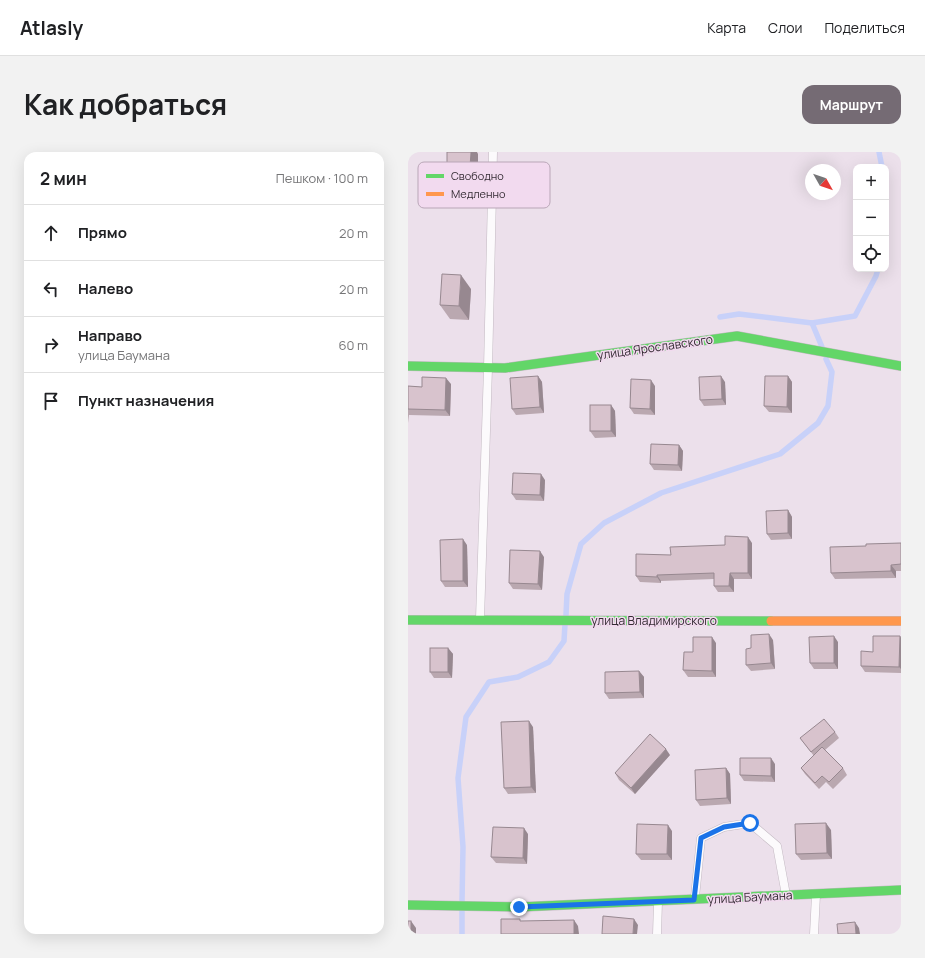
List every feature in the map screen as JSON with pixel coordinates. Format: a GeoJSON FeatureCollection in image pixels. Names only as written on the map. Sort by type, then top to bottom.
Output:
{"type":"FeatureCollection","features":[{"type":"Feature","properties":{"kind":"street","name":"улица Ярославского"},"geometry":{"type":"LineString","coordinates":[[408,366],[506,368],[737,336],[901,366]]}},
{"type":"Feature","properties":{"kind":"street","name":"улица Владимирского"},"geometry":{"type":"LineString","coordinates":[[408,620],[901,621]]}},
{"type":"Feature","properties":{"kind":"street","name":"улица Баумана"},"geometry":{"type":"LineString","coordinates":[[408,905],[519,907],[901,890]]}},
{"type":"Feature","properties":{"kind":"lane"},"geometry":{"type":"LineString","coordinates":[[492,152],[492,162]]}},
{"type":"Feature","properties":{"kind":"lane"},"geometry":{"type":"LineString","coordinates":[[480,619],[488,368],[491,208]]}},
{"type":"Feature","properties":{"kind":"lane"},"geometry":{"type":"LineString","coordinates":[[694,900],[701,838],[724,827],[750,823],[777,846],[786,895]]}},
{"type":"Feature","properties":{"kind":"lane"},"geometry":{"type":"LineString","coordinates":[[814,934],[816,894]]}},
{"type":"Feature","properties":{"kind":"lane"},"geometry":{"type":"LineString","coordinates":[[657,934],[658,901]]}},
{"type":"Feature","properties":{"kind":"building"},"geometry":{"type":"Polygon","coordinates":[[[447,152],[471,152],[470,162],[447,162],[447,152]]]}},
{"type":"Feature","properties":{"kind":"building"},"geometry":{"type":"Polygon","coordinates":[[[442,274],[461,275],[459,306],[440,305],[442,274]]]}},
{"type":"Feature","properties":{"kind":"building"},"geometry":{"type":"Polygon","coordinates":[[[538,376],[540,407],[512,409],[510,378],[538,376]]]}},
{"type":"Feature","properties":{"kind":"building"},"geometry":{"type":"Polygon","coordinates":[[[721,376],[722,399],[700,400],[699,377],[721,376]]]}},
{"type":"Feature","properties":{"kind":"building"},"geometry":{"type":"Polygon","coordinates":[[[765,376],[788,376],[787,407],[764,406],[765,376]]]}},
{"type":"Feature","properties":{"kind":"building"},"geometry":{"type":"Polygon","coordinates":[[[422,377],[446,378],[445,410],[408,409],[408,386],[422,387],[422,377]]]}},
{"type":"Feature","properties":{"kind":"building"},"geometry":{"type":"Polygon","coordinates":[[[631,379],[651,380],[650,409],[630,408],[631,379]]]}},
{"type":"Feature","properties":{"kind":"building"},"geometry":{"type":"Polygon","coordinates":[[[590,405],[611,405],[611,431],[590,431],[590,405]]]}},
{"type":"Feature","properties":{"kind":"building"},"geometry":{"type":"Polygon","coordinates":[[[651,444],[679,445],[678,465],[650,464],[651,444]]]}},
{"type":"Feature","properties":{"kind":"building"},"geometry":{"type":"Polygon","coordinates":[[[513,473],[541,474],[540,495],[512,494],[513,473]]]}},
{"type":"Feature","properties":{"kind":"building"},"geometry":{"type":"Polygon","coordinates":[[[788,510],[788,533],[767,534],[766,511],[788,510]]]}},
{"type":"Feature","properties":{"kind":"building"},"geometry":{"type":"Polygon","coordinates":[[[725,536],[748,537],[748,573],[730,573],[729,586],[714,586],[714,573],[657,575],[657,577],[636,576],[636,554],[671,555],[670,547],[725,545],[725,536]]]}},
{"type":"Feature","properties":{"kind":"building"},"geometry":{"type":"Polygon","coordinates":[[[463,539],[463,581],[441,581],[440,540],[463,539]]]}},
{"type":"Feature","properties":{"kind":"building"},"geometry":{"type":"Polygon","coordinates":[[[901,543],[901,564],[891,565],[891,571],[831,573],[830,547],[901,543]]]}},
{"type":"Feature","properties":{"kind":"building"},"geometry":{"type":"Polygon","coordinates":[[[510,550],[540,551],[538,584],[509,583],[510,550]]]}},
{"type":"Feature","properties":{"kind":"building"},"geometry":{"type":"Polygon","coordinates":[[[769,634],[771,663],[746,665],[746,649],[751,648],[751,635],[769,634]]]}},
{"type":"Feature","properties":{"kind":"building"},"geometry":{"type":"Polygon","coordinates":[[[834,636],[834,663],[810,663],[809,637],[834,636]]]}},
{"type":"Feature","properties":{"kind":"building"},"geometry":{"type":"Polygon","coordinates":[[[873,636],[900,636],[899,667],[861,666],[861,651],[873,652],[873,636]]]}},
{"type":"Feature","properties":{"kind":"building"},"geometry":{"type":"Polygon","coordinates":[[[693,637],[712,637],[712,671],[683,670],[684,652],[693,652],[693,637]]]}},
{"type":"Feature","properties":{"kind":"building"},"geometry":{"type":"Polygon","coordinates":[[[430,648],[448,648],[448,672],[430,672],[430,648]]]}},
{"type":"Feature","properties":{"kind":"building"},"geometry":{"type":"Polygon","coordinates":[[[639,671],[640,692],[605,693],[605,672],[639,671]]]}},
{"type":"Feature","properties":{"kind":"building"},"geometry":{"type":"Polygon","coordinates":[[[824,719],[835,732],[811,752],[800,738],[824,719]]]}},
{"type":"Feature","properties":{"kind":"building"},"geometry":{"type":"Polygon","coordinates":[[[529,721],[531,787],[504,788],[501,722],[529,721]]]}},
{"type":"Feature","properties":{"kind":"building"},"geometry":{"type":"Polygon","coordinates":[[[650,734],[666,749],[631,788],[615,773],[650,734]]]}},
{"type":"Feature","properties":{"kind":"building"},"geometry":{"type":"Polygon","coordinates":[[[822,747],[843,768],[829,782],[822,776],[815,783],[801,768],[822,747]]]}},
{"type":"Feature","properties":{"kind":"building"},"geometry":{"type":"Polygon","coordinates":[[[740,758],[771,758],[771,776],[740,775],[740,758]]]}},
{"type":"Feature","properties":{"kind":"building"},"geometry":{"type":"Polygon","coordinates":[[[726,768],[727,798],[696,800],[695,770],[726,768]]]}},
{"type":"Feature","properties":{"kind":"building"},"geometry":{"type":"Polygon","coordinates":[[[826,823],[827,853],[796,854],[795,824],[826,823]]]}},
{"type":"Feature","properties":{"kind":"building"},"geometry":{"type":"Polygon","coordinates":[[[637,824],[668,825],[667,854],[636,854],[637,824]]]}},
{"type":"Feature","properties":{"kind":"building"},"geometry":{"type":"Polygon","coordinates":[[[493,827],[524,828],[523,858],[491,857],[493,827]]]}},
{"type":"Feature","properties":{"kind":"building"},"geometry":{"type":"Polygon","coordinates":[[[603,916],[634,919],[633,934],[602,934],[603,916]]]}},
{"type":"Feature","properties":{"kind":"building"},"geometry":{"type":"Polygon","coordinates":[[[501,919],[520,919],[520,921],[574,920],[574,934],[501,934],[501,919]]]}},
{"type":"Feature","properties":{"kind":"building"},"geometry":{"type":"Polygon","coordinates":[[[408,921],[411,921],[411,934],[408,934],[408,921]]]}},
{"type":"Feature","properties":{"kind":"building"},"geometry":{"type":"Polygon","coordinates":[[[855,922],[856,934],[838,934],[837,924],[855,922]]]}},
{"type":"Feature","properties":{"kind":"waterway"},"geometry":{"type":"LineString","coordinates":[[879,152],[881,164]]}},
{"type":"Feature","properties":{"kind":"waterway"},"geometry":{"type":"LineString","coordinates":[[720,317],[739,314],[812,323],[855,316],[877,272]]}},
{"type":"Feature","properties":{"kind":"waterway"},"geometry":{"type":"LineString","coordinates":[[812,323],[822,347]]}},
{"type":"Feature","properties":{"kind":"waterway"},"geometry":{"type":"LineString","coordinates":[[566,615],[567,594],[581,544],[604,523],[661,493],[780,454],[818,423],[828,406],[832,372],[826,359]]}},
{"type":"Feature","properties":{"kind":"waterway"},"geometry":{"type":"LineString","coordinates":[[462,902],[463,847],[458,778],[466,717],[489,682],[518,677],[549,662],[564,641],[565,624]]}},
{"type":"Feature","properties":{"kind":"waterway"},"geometry":{"type":"LineString","coordinates":[[462,911],[462,934]]}},
{"type":"Feature","properties":{"kind":"traffic: fast"},"geometry":{"type":"LineString","coordinates":[[408,366],[505,368],[737,336],[901,366]]}},
{"type":"Feature","properties":{"kind":"traffic: fast"},"geometry":{"type":"LineString","coordinates":[[408,620],[771,621]]}},
{"type":"Feature","properties":{"kind":"traffic: fast"},"geometry":{"type":"LineString","coordinates":[[408,905],[519,907],[901,890]]}},
{"type":"Feature","properties":{"kind":"traffic: slow"},"geometry":{"type":"LineString","coordinates":[[771,621],[901,621]]}},
{"type":"Feature","properties":{"kind":"route"},"geometry":{"type":"LineString","coordinates":[[519,907],[694,900],[701,838],[724,827],[750,823]]}}]}
